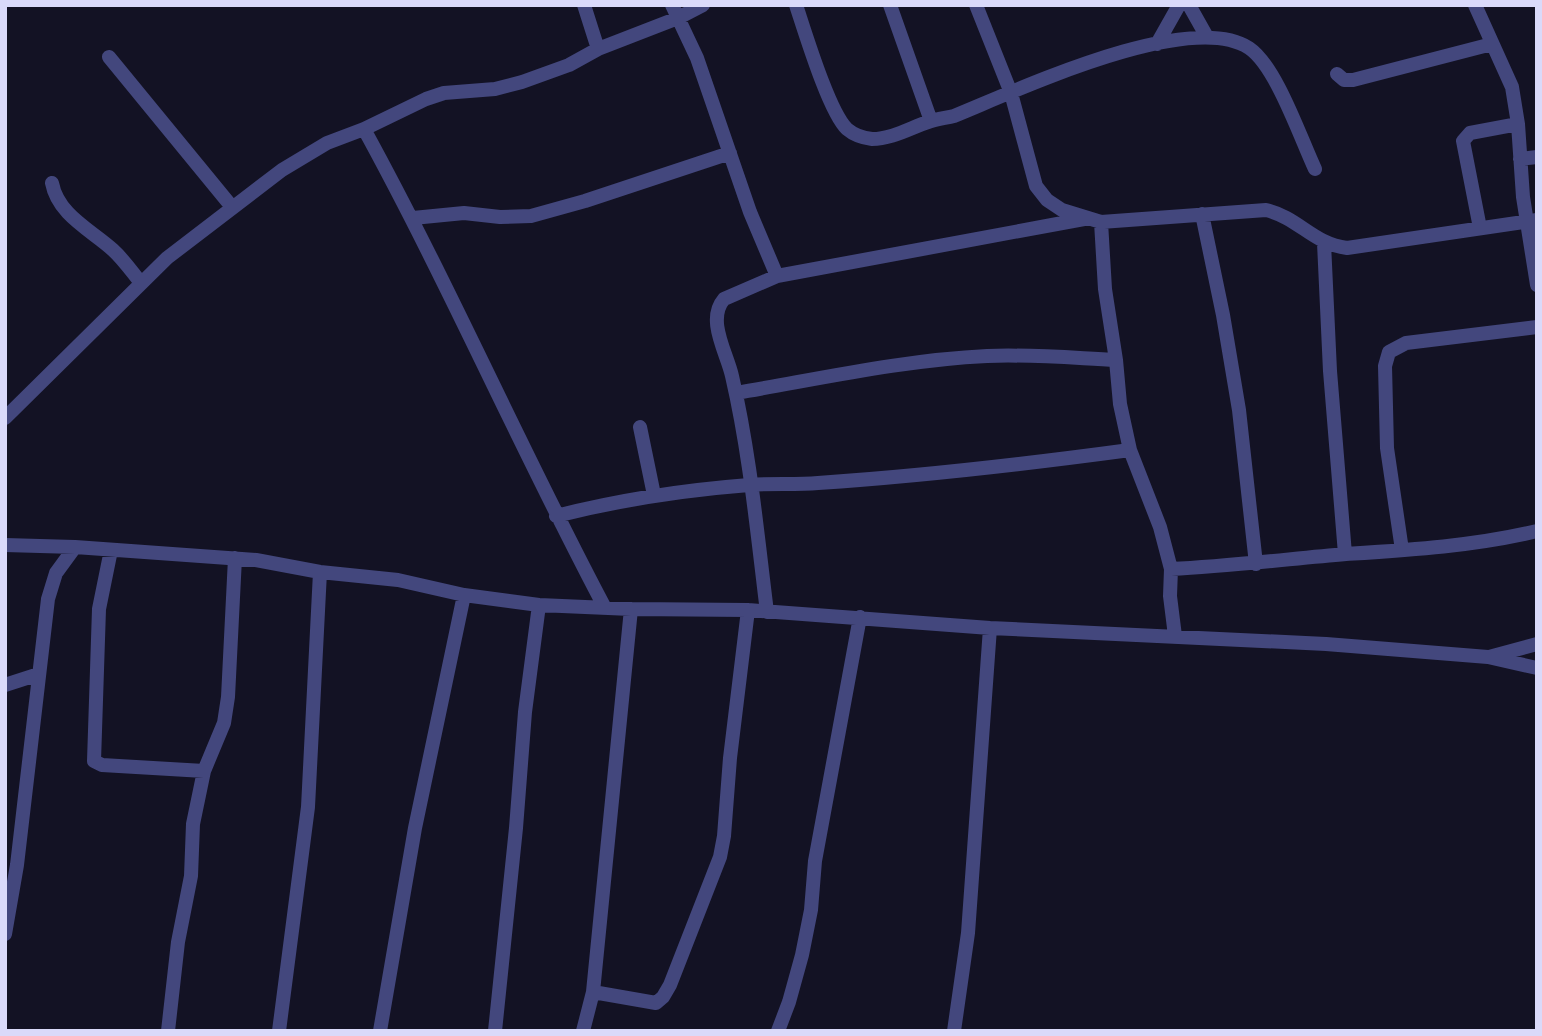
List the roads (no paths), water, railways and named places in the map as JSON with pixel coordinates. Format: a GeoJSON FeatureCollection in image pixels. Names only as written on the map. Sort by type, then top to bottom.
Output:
{"type":"FeatureCollection","features":[{"type":"Feature","properties":{"kind":"street"},"geometry":{"type":"LineString","coordinates":[[584,5],[598,49]]}},
{"type":"Feature","properties":{"kind":"street"},"geometry":{"type":"LineString","coordinates":[[5,418],[167,258],[282,170],[327,143],[444,93],[495,89],[569,65],[675,12],[704,5]]}},
{"type":"Feature","properties":{"kind":"street"},"geometry":{"type":"LineString","coordinates":[[796,5],[813,56],[846,128],[857,136],[873,139],[897,135],[931,121],[954,116],[1090,62],[1157,44],[1207,37],[1236,41],[1249,48],[1269,69],[1315,169]]}},
{"type":"Feature","properties":{"kind":"street"},"geometry":{"type":"LineString","coordinates":[[890,5],[931,121]]}},
{"type":"Feature","properties":{"kind":"street"},"geometry":{"type":"LineString","coordinates":[[976,5],[1011,93],[1035,186],[1047,200],[1062,210],[1085,219],[1101,222],[1266,210],[1298,223],[1324,243],[1347,248],[1532,220]]}},
{"type":"Feature","properties":{"kind":"street"},"geometry":{"type":"LineString","coordinates":[[1157,44],[1179,5]]}},
{"type":"Feature","properties":{"kind":"street"},"geometry":{"type":"LineString","coordinates":[[1189,5],[1207,37]]}},
{"type":"Feature","properties":{"kind":"street"},"geometry":{"type":"LineString","coordinates":[[1475,5],[1512,87],[1532,220],[1537,285]]}},
{"type":"Feature","properties":{"kind":"street"},"geometry":{"type":"LineString","coordinates":[[675,12],[697,58],[750,212],[777,276]]}},
{"type":"Feature","properties":{"kind":"street"},"geometry":{"type":"LineString","coordinates":[[1337,74],[1344,80],[1353,80],[1492,44]]}},
{"type":"Feature","properties":{"kind":"street"},"geometry":{"type":"LineString","coordinates":[[109,57],[232,207]]}},
{"type":"Feature","properties":{"kind":"street"},"geometry":{"type":"LineString","coordinates":[[1480,228],[1463,141],[1469,133],[1518,124]]}},
{"type":"Feature","properties":{"kind":"street"},"geometry":{"type":"LineString","coordinates":[[364,129],[413,219],[556,516],[605,608]]}},
{"type":"Feature","properties":{"kind":"street"},"geometry":{"type":"LineString","coordinates":[[413,219],[464,213],[500,217],[531,216],[730,153]]}},
{"type":"Feature","properties":{"kind":"street"},"geometry":{"type":"LineString","coordinates":[[1521,159],[1537,157]]}},
{"type":"Feature","properties":{"kind":"street"},"geometry":{"type":"LineString","coordinates":[[51,183],[59,202],[78,222],[115,252],[141,284]]}},
{"type":"Feature","properties":{"kind":"street"},"geometry":{"type":"LineString","coordinates":[[1202,214],[1239,411],[1256,564]]}},
{"type":"Feature","properties":{"kind":"street"},"geometry":{"type":"LineString","coordinates":[[767,611],[746,437],[717,325],[718,306],[724,299],[777,276],[1085,219]]}},
{"type":"Feature","properties":{"kind":"street"},"geometry":{"type":"LineString","coordinates":[[1101,222],[1105,289],[1121,404],[1130,450],[1160,527],[1171,569],[1170,596],[1175,636]]}},
{"type":"Feature","properties":{"kind":"street"},"geometry":{"type":"LineString","coordinates":[[1324,243],[1329,371],[1345,555]]}},
{"type":"Feature","properties":{"kind":"street"},"geometry":{"type":"LineString","coordinates":[[1402,550],[1387,448],[1385,366],[1388,352],[1406,343],[1537,327]]}},
{"type":"Feature","properties":{"kind":"street"},"geometry":{"type":"LineString","coordinates":[[736,393],[930,361],[987,356],[1116,360]]}},
{"type":"Feature","properties":{"kind":"street"},"geometry":{"type":"LineString","coordinates":[[640,427],[654,495]]}},
{"type":"Feature","properties":{"kind":"street"},"geometry":{"type":"LineString","coordinates":[[556,516],[654,495],[752,485],[816,483],[943,472],[1130,450]]}},
{"type":"Feature","properties":{"kind":"street"},"geometry":{"type":"LineString","coordinates":[[1171,569],[1402,550],[1511,537],[1537,531]]}},
{"type":"Feature","properties":{"kind":"street"},"geometry":{"type":"LineString","coordinates":[[5,545],[256,559],[320,572],[398,580],[464,596],[539,605],[748,610],[990,628],[1326,644],[1488,657],[1537,668]]}},
{"type":"Feature","properties":{"kind":"street"},"geometry":{"type":"LineString","coordinates":[[5,933],[17,865],[51,586],[55,573],[75,547]]}},
{"type":"Feature","properties":{"kind":"street"},"geometry":{"type":"LineString","coordinates":[[111,550],[99,609],[94,761],[102,765],[204,771]]}},
{"type":"Feature","properties":{"kind":"street"},"geometry":{"type":"LineString","coordinates":[[168,1031],[178,942],[191,876],[193,824],[204,771],[224,723],[228,697],[235,558]]}},
{"type":"Feature","properties":{"kind":"street"},"geometry":{"type":"LineString","coordinates":[[279,1031],[308,807],[320,572]]}},
{"type":"Feature","properties":{"kind":"street"},"geometry":{"type":"LineString","coordinates":[[380,1031],[415,828],[464,596]]}},
{"type":"Feature","properties":{"kind":"street"},"geometry":{"type":"LineString","coordinates":[[495,1031],[514,855],[525,712],[539,605]]}},
{"type":"Feature","properties":{"kind":"street"},"geometry":{"type":"LineString","coordinates":[[583,1031],[593,992],[631,609]]}},
{"type":"Feature","properties":{"kind":"street"},"geometry":{"type":"LineString","coordinates":[[593,992],[656,1003],[670,985],[720,857],[748,610]]}},
{"type":"Feature","properties":{"kind":"street"},"geometry":{"type":"LineString","coordinates":[[778,1031],[799,967],[811,910],[815,861],[860,617]]}},
{"type":"Feature","properties":{"kind":"street"},"geometry":{"type":"LineString","coordinates":[[954,1031],[968,933],[990,628]]}},
{"type":"Feature","properties":{"kind":"street"},"geometry":{"type":"LineString","coordinates":[[1488,657],[1537,643]]}},
{"type":"Feature","properties":{"kind":"street"},"geometry":{"type":"LineString","coordinates":[[5,685],[39,674]]}}]}
